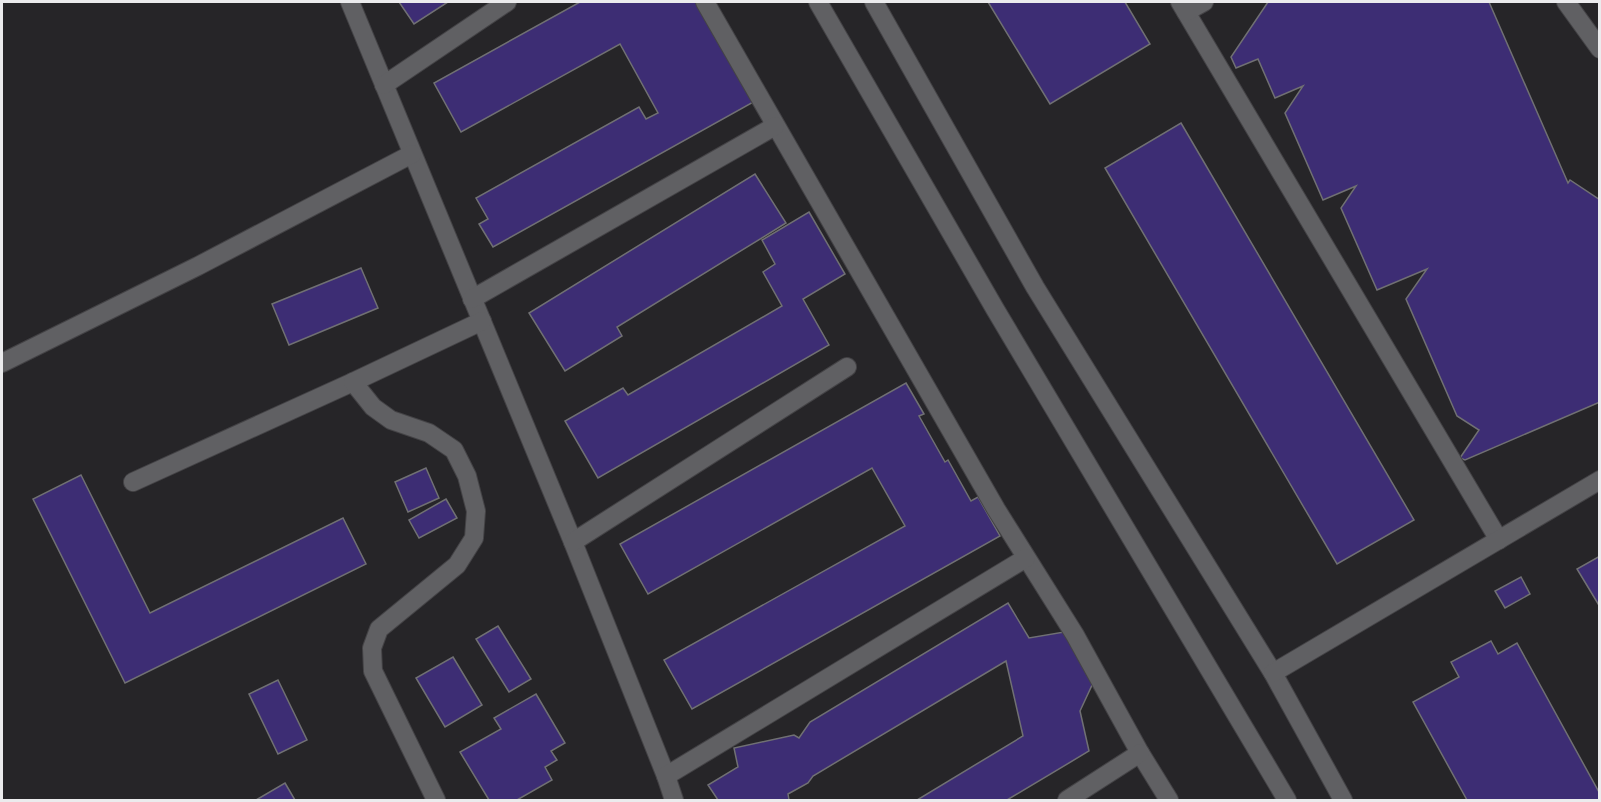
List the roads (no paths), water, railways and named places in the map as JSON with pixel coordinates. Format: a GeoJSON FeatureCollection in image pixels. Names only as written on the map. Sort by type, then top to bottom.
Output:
{"type":"FeatureCollection","features":[{"type":"Feature","properties":{"kind":"street"},"geometry":{"type":"LineString","coordinates":[[350,2],[573,542],[666,776],[670,799]]}},
{"type":"Feature","properties":{"kind":"street"},"geometry":{"type":"LineString","coordinates":[[384,85],[507,2]]}},
{"type":"Feature","properties":{"kind":"street"},"geometry":{"type":"LineString","coordinates":[[705,2],[996,509],[1075,635],[1169,801]]}},
{"type":"Feature","properties":{"kind":"street"},"geometry":{"type":"LineString","coordinates":[[818,2],[995,309],[1287,801]]}},
{"type":"Feature","properties":{"kind":"street"},"geometry":{"type":"LineString","coordinates":[[874,2],[1035,287],[1273,673],[1343,801]]}},
{"type":"Feature","properties":{"kind":"street"},"geometry":{"type":"LineString","coordinates":[[1204,2],[1183,7],[1499,540]]}},
{"type":"Feature","properties":{"kind":"street"},"geometry":{"type":"LineString","coordinates":[[1566,2],[1599,49]]}},
{"type":"Feature","properties":{"kind":"street"},"geometry":{"type":"LineString","coordinates":[[472,299],[775,126]]}},
{"type":"Feature","properties":{"kind":"street"},"geometry":{"type":"LineString","coordinates":[[2,363],[198,266],[412,154]]}},
{"type":"Feature","properties":{"kind":"street"},"geometry":{"type":"LineString","coordinates":[[134,482],[482,321]]}},
{"type":"Feature","properties":{"kind":"street"},"geometry":{"type":"LineString","coordinates":[[573,542],[847,367]]}},
{"type":"Feature","properties":{"kind":"street"},"geometry":{"type":"LineString","coordinates":[[354,382],[373,406],[391,420],[429,433],[454,450],[467,476],[476,511],[474,538],[457,566],[379,629],[372,648],[373,672],[436,801]]}},
{"type":"Feature","properties":{"kind":"street"},"geometry":{"type":"LineString","coordinates":[[1273,673],[1599,480]]}},
{"type":"Feature","properties":{"kind":"street"},"geometry":{"type":"LineString","coordinates":[[666,776],[1026,558]]}},
{"type":"Feature","properties":{"kind":"street"},"geometry":{"type":"LineString","coordinates":[[1067,801],[1140,753]]}}]}
